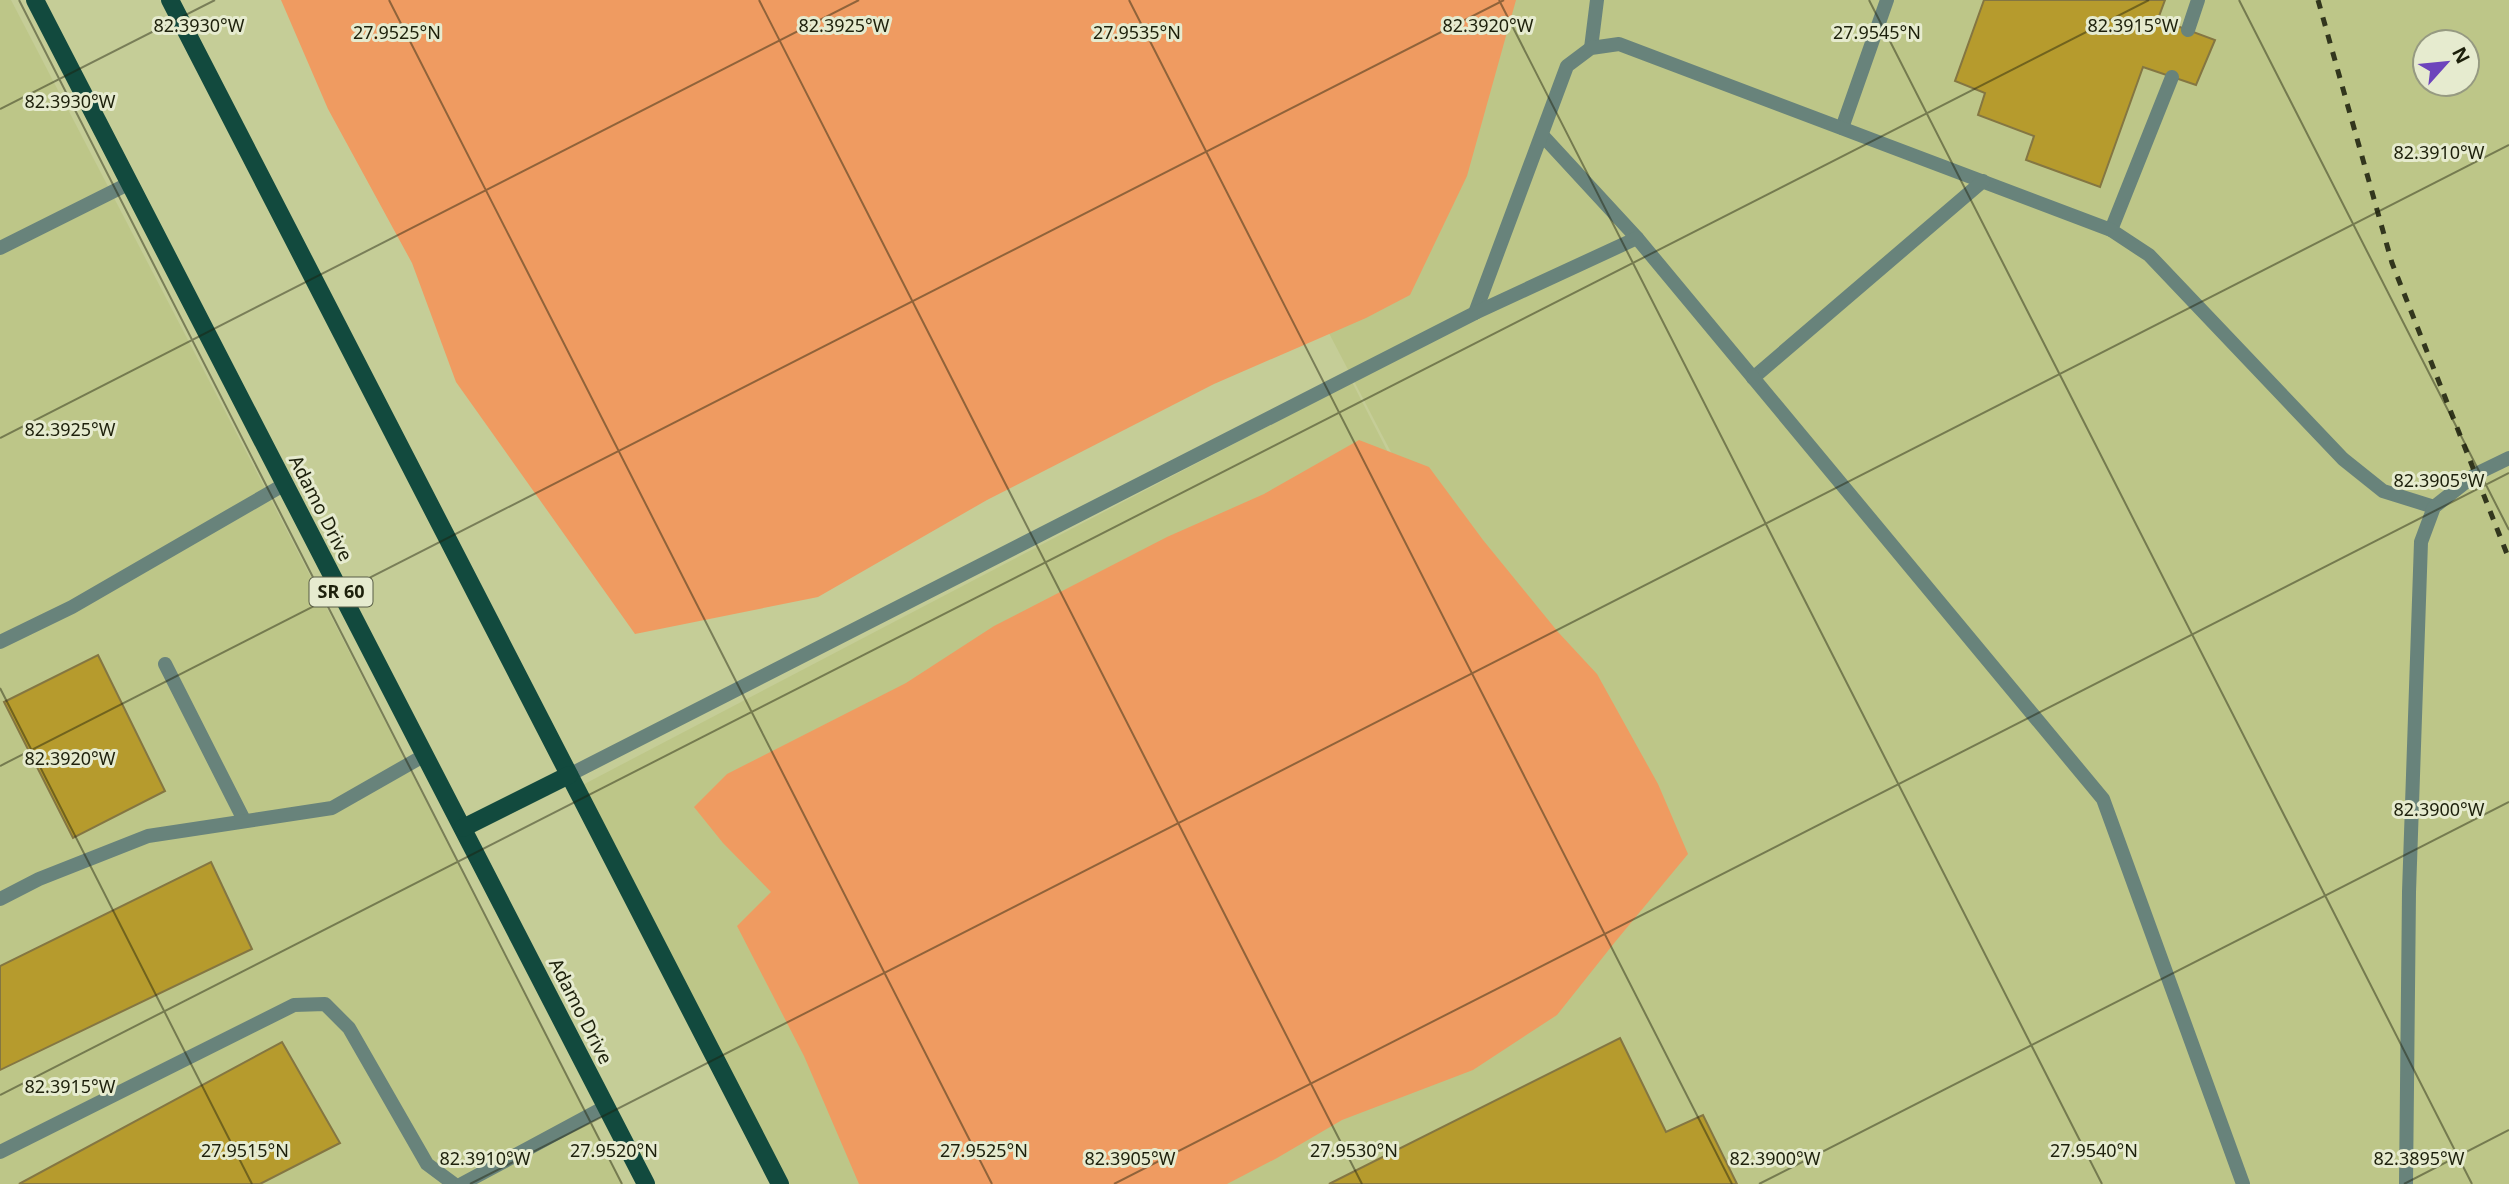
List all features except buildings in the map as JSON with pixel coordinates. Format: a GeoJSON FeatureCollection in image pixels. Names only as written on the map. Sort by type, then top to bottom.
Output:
{"type":"FeatureCollection","features":[{"type":"Feature","properties":{"kind":"main road"},"geometry":{"type":"LineString","coordinates":[[170,0],[780,1184]]}},
{"type":"Feature","properties":{"kind":"main road","name":"Adamo Drive"},"geometry":{"type":"LineString","coordinates":[[41,2],[130,183],[646,1184]]}},
{"type":"Feature","properties":{"kind":"main road"},"geometry":{"type":"LineString","coordinates":[[463,828],[569,775]]}},
{"type":"Feature","properties":{"kind":"street"},"geometry":{"type":"LineString","coordinates":[[1591,48],[1597,0]]}},
{"type":"Feature","properties":{"kind":"street"},"geometry":{"type":"LineString","coordinates":[[1842,128],[1887,0]]}},
{"type":"Feature","properties":{"kind":"street"},"geometry":{"type":"LineString","coordinates":[[2188,30],[2198,0]]}},
{"type":"Feature","properties":{"kind":"street"},"geometry":{"type":"LineString","coordinates":[[1475,313],[1567,66],[1591,48],[1619,44],[2111,230],[2149,255],[2343,459],[2383,491],[2434,507]]}},
{"type":"Feature","properties":{"kind":"street"},"geometry":{"type":"LineString","coordinates":[[2111,230],[2172,77]]}},
{"type":"Feature","properties":{"kind":"street"},"geometry":{"type":"LineString","coordinates":[[1542,135],[1637,238],[2104,799],[2243,1184]]}},
{"type":"Feature","properties":{"kind":"street"},"geometry":{"type":"LineString","coordinates":[[1753,377],[1983,181]]}},
{"type":"Feature","properties":{"kind":"street"},"geometry":{"type":"LineString","coordinates":[[0,248],[130,183]]}},
{"type":"Feature","properties":{"kind":"street"},"geometry":{"type":"LineString","coordinates":[[569,775],[1475,313],[1637,238]]}},
{"type":"Feature","properties":{"kind":"street"},"geometry":{"type":"LineString","coordinates":[[2406,1184],[2409,892],[2421,542],[2434,507],[2476,474],[2509,458]]}},
{"type":"Feature","properties":{"kind":"street"},"geometry":{"type":"LineString","coordinates":[[0,642],[72,607],[285,484]]}},
{"type":"Feature","properties":{"kind":"street"},"geometry":{"type":"LineString","coordinates":[[165,664],[244,820]]}},
{"type":"Feature","properties":{"kind":"street"},"geometry":{"type":"LineString","coordinates":[[0,899],[39,879],[148,836],[332,808],[425,755]]}},
{"type":"Feature","properties":{"kind":"street"},"geometry":{"type":"LineString","coordinates":[[0,1152],[294,1005],[325,1004],[349,1028],[427,1164],[454,1184]]}},
{"type":"Feature","properties":{"kind":"street"},"geometry":{"type":"LineString","coordinates":[[462,1184],[607,1106]]}},
{"type":"Feature","properties":{"kind":"shaded area"},"geometry":{"type":"Polygon","coordinates":[[[0,0],[11,0],[623,1184],[0,1184],[0,0]]]}},
{"type":"Feature","properties":{"kind":"shaded area"},"geometry":{"type":"Polygon","coordinates":[[[281,0],[1516,0],[1467,176],[1410,295],[1366,318],[1214,384],[987,500],[818,597],[635,634],[456,382],[412,263],[328,109],[281,0]]]}},
{"type":"Feature","properties":{"kind":"shaded area"},"geometry":{"type":"Polygon","coordinates":[[[1377,0],[2509,0],[2509,1184],[783,1184],[573,790],[1352,382],[1455,583],[1581,817],[1306,289],[1377,0]]]}},
{"type":"Feature","properties":{"kind":"shaded area"},"geometry":{"type":"Polygon","coordinates":[[[1359,440],[1429,467],[1483,540],[1558,632],[1597,674],[1658,784],[1688,854],[1557,1015],[1473,1070],[1342,1120],[1227,1184],[859,1184],[804,1056],[737,926],[771,892],[723,843],[694,807],[727,774],[906,683],[994,626],[1167,537],[1264,494],[1359,440]]]}},
{"type":"Feature","properties":{"kind":"railway"},"geometry":{"type":"LineString","coordinates":[[2318,0],[2392,263],[2509,559]]}}]}
